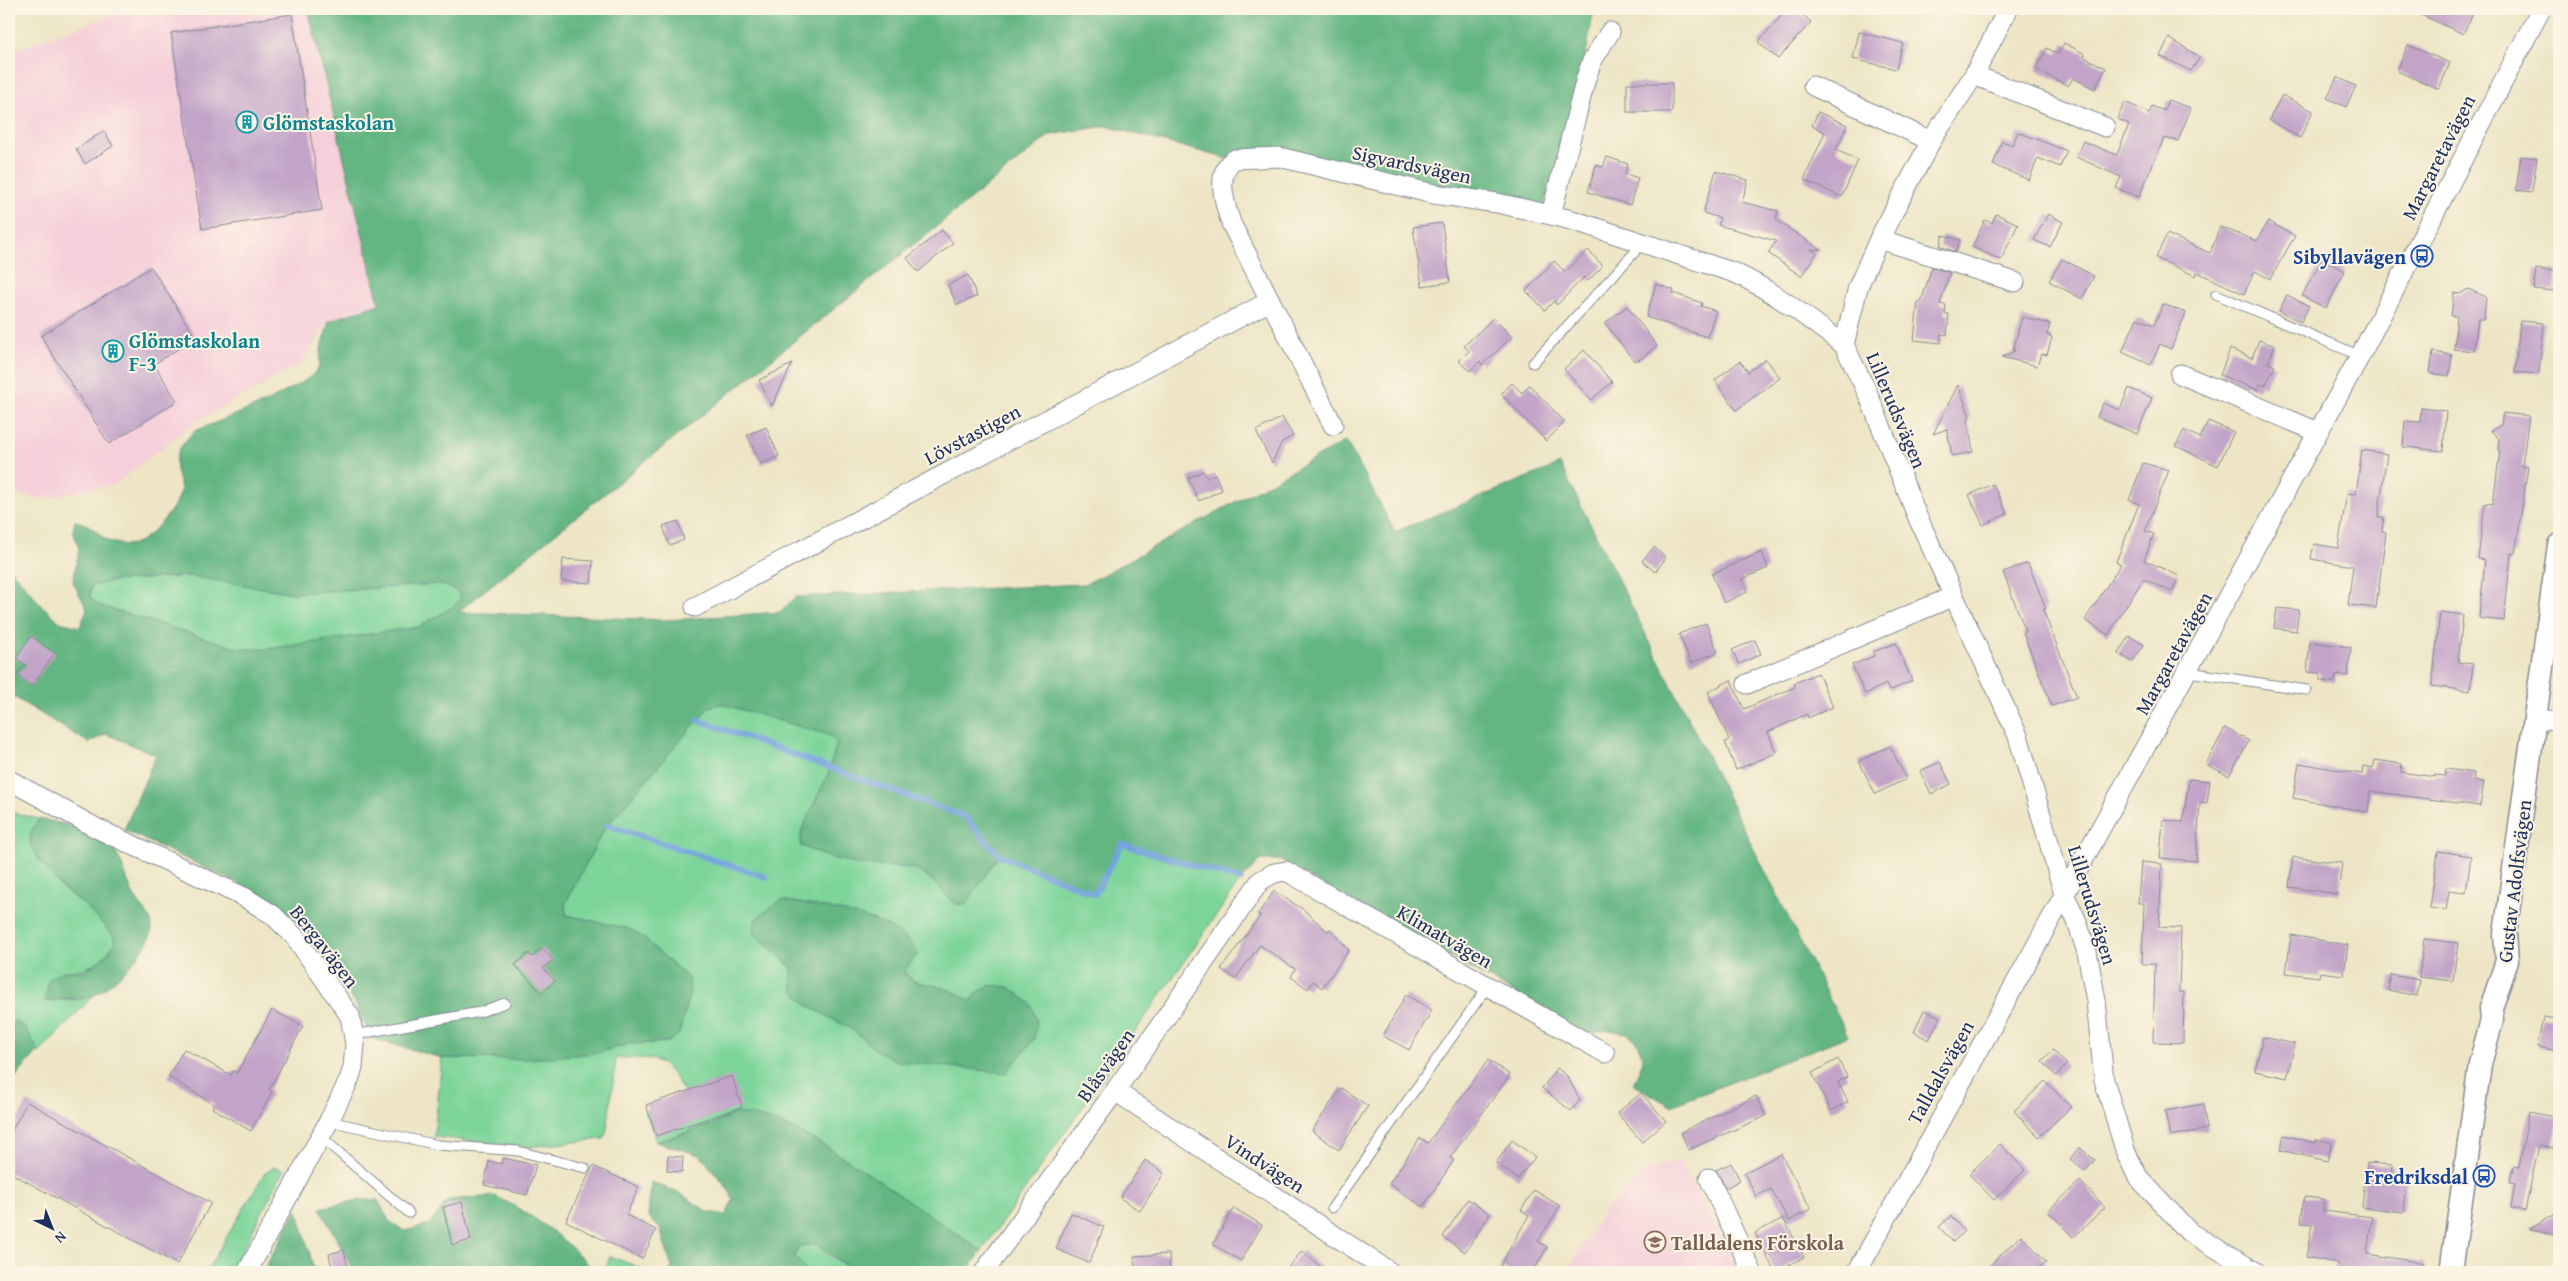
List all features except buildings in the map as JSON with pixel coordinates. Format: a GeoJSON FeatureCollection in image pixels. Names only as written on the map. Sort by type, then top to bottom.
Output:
{"type":"FeatureCollection","features":[{"type":"Feature","properties":{"kind":"street","name":"Lillerudsvägen"},"geometry":{"type":"LineString","coordinates":[[2008,9],[1974,75],[1931,141],[1879,239],[1858,287],[1844,345],[1868,394],[1918,518],[2018,736],[2064,894],[2076,919],[2093,976],[2104,1080],[2110,1106],[2126,1153],[2138,1177],[2189,1232],[2256,1272]]}},
{"type":"Feature","properties":{"kind":"street","name":"Margaretavägen"},"geometry":{"type":"LineString","coordinates":[[2064,894],[2189,672],[2360,356],[2541,9]]}},
{"type":"Feature","properties":{"kind":"street"},"geometry":{"type":"LineString","coordinates":[[1551,216],[1586,78],[1592,60],[1610,32]]}},
{"type":"Feature","properties":{"kind":"street"},"geometry":{"type":"LineString","coordinates":[[1974,75],[2105,127]]}},
{"type":"Feature","properties":{"kind":"street"},"geometry":{"type":"LineString","coordinates":[[1813,86],[1931,141]]}},
{"type":"Feature","properties":{"kind":"street","name":"Sigvardsvägen"},"geometry":{"type":"LineString","coordinates":[[1333,425],[1231,223],[1222,194],[1226,172],[1235,159],[1279,157],[1434,194],[1497,203],[1551,216],[1640,242],[1735,274],[1753,282],[1844,345]]}},
{"type":"Feature","properties":{"kind":"street"},"geometry":{"type":"LineString","coordinates":[[1879,239],[2015,282]]}},
{"type":"Feature","properties":{"kind":"street","name":"Lövstastigen"},"geometry":{"type":"LineString","coordinates":[[695,607],[1270,302]]}},
{"type":"Feature","properties":{"kind":"street"},"geometry":{"type":"LineString","coordinates":[[2180,374],[2318,432]]}},
{"type":"Feature","properties":{"kind":"street","name":"Gustav Adolfsvägen"},"geometry":{"type":"LineString","coordinates":[[2451,1272],[2480,1064],[2492,1020],[2491,1008],[2507,961],[2505,934],[2559,546]]}},
{"type":"Feature","properties":{"kind":"street"},"geometry":{"type":"LineString","coordinates":[[1747,684],[1954,596]]}},
{"type":"Feature","properties":{"kind":"street"},"geometry":{"type":"LineString","coordinates":[[2536,719],[2559,722]]}},
{"type":"Feature","properties":{"kind":"street","name":"Bergavägen"},"geometry":{"type":"LineString","coordinates":[[9,780],[96,828],[244,897],[273,915],[295,937],[343,1003],[350,1016],[354,1035],[353,1068],[325,1129],[247,1272]]}},
{"type":"Feature","properties":{"kind":"street","name":"Klimatvägen"},"geometry":{"type":"LineString","coordinates":[[1260,881],[1274,873],[1286,871],[1605,1054]]}},
{"type":"Feature","properties":{"kind":"street","name":"Blåsvägen"},"geometry":{"type":"LineString","coordinates":[[984,1272],[1115,1091],[1260,881]]}},
{"type":"Feature","properties":{"kind":"street","name":"Talldalsvägen"},"geometry":{"type":"LineString","coordinates":[[1857,1272],[2064,894]]}},
{"type":"Feature","properties":{"kind":"street","name":"Vindvägen"},"geometry":{"type":"LineString","coordinates":[[1115,1091],[1390,1272]]}},
{"type":"Feature","properties":{"kind":"street"},"geometry":{"type":"LineString","coordinates":[[1709,1178],[1752,1272]]}},
{"type":"Feature","properties":{"kind":"lane"},"geometry":{"type":"LineString","coordinates":[[1533,362],[1628,259],[1640,242]]}},
{"type":"Feature","properties":{"kind":"lane"},"geometry":{"type":"LineString","coordinates":[[2216,294],[2360,356]]}},
{"type":"Feature","properties":{"kind":"lane"},"geometry":{"type":"LineString","coordinates":[[2189,672],[2307,690]]}},
{"type":"Feature","properties":{"kind":"lane"},"geometry":{"type":"LineString","coordinates":[[1332,1208],[1488,986]]}},
{"type":"Feature","properties":{"kind":"lane"},"geometry":{"type":"LineString","coordinates":[[354,1035],[480,1012],[505,1003]]}},
{"type":"Feature","properties":{"kind":"lane"},"geometry":{"type":"LineString","coordinates":[[325,1129],[438,1144],[518,1151],[585,1168]]}},
{"type":"Feature","properties":{"kind":"lane"},"geometry":{"type":"LineString","coordinates":[[325,1129],[409,1213]]}},
{"type":"Feature","properties":{"kind":"shaded area"},"geometry":{"type":"Polygon","coordinates":[[[129,9],[308,9],[379,305],[329,321],[300,365],[194,423],[116,484],[42,499],[9,492],[9,52],[129,9]]]}},
{"type":"Feature","properties":{"kind":"shaded area","name":"Talldalens Förskola"},"geometry":{"type":"Polygon","coordinates":[[[1678,1160],[1741,1272],[1566,1272],[1604,1211],[1646,1171],[1678,1160]]]}},
{"type":"Feature","properties":{"kind":"green space"},"geometry":{"type":"Polygon","coordinates":[[[308,9],[1594,9],[1585,59],[1542,213],[1323,167],[1232,160],[1106,126],[1050,135],[458,612],[667,620],[780,612],[795,597],[1086,584],[1346,441],[1395,532],[1560,464],[1848,1036],[1671,1106],[1633,1084],[1643,1061],[1639,1045],[1627,1033],[1607,1030],[1587,1034],[1279,860],[1261,860],[1241,880],[1122,844],[1095,894],[999,855],[966,904],[956,904],[927,876],[913,868],[855,864],[828,857],[801,846],[801,832],[828,774],[837,743],[829,735],[722,704],[709,707],[604,829],[565,904],[566,915],[629,929],[641,936],[688,978],[690,992],[679,1034],[668,1042],[629,1044],[596,1053],[526,1059],[442,1058],[373,1039],[347,989],[301,926],[281,908],[236,882],[124,830],[156,755],[106,734],[89,743],[9,694],[9,567],[41,605],[60,622],[80,627],[87,609],[73,582],[79,549],[73,531],[75,521],[89,526],[113,543],[134,544],[142,540],[164,520],[180,495],[181,489],[176,470],[176,459],[180,448],[195,431],[267,402],[311,377],[319,367],[321,349],[329,321],[379,304],[308,9]],[[189,576],[113,581],[91,586],[90,598],[98,605],[240,649],[268,649],[419,627],[451,608],[461,598],[456,590],[440,584],[294,593],[189,576]]]}},
{"type":"Feature","properties":{"kind":"green space"},"geometry":{"type":"Polygon","coordinates":[[[189,576],[294,593],[440,584],[456,590],[461,598],[451,608],[419,627],[268,649],[240,649],[98,605],[90,598],[91,586],[113,581],[189,576]]]}},
{"type":"Feature","properties":{"kind":"green space"},"geometry":{"type":"Polygon","coordinates":[[[722,703],[829,735],[837,743],[828,774],[801,832],[801,846],[828,857],[855,864],[913,868],[927,876],[956,904],[966,904],[999,855],[1095,894],[1122,844],[1241,880],[982,1251],[832,1150],[735,1113],[713,1124],[656,1142],[646,1110],[685,1094],[671,1072],[665,1066],[651,1059],[616,1058],[607,1129],[604,1139],[526,1147],[434,1137],[442,1058],[526,1059],[596,1053],[629,1044],[668,1042],[688,978],[641,936],[629,929],[566,915],[565,904],[604,829],[709,707],[722,703]],[[781,900],[779,956],[792,968],[793,990],[807,1005],[853,1030],[876,1050],[948,1067],[974,1069],[978,992],[971,1001],[942,987],[915,981],[904,970],[918,954],[798,903],[781,900]]]}},
{"type":"Feature","properties":{"kind":"green space"},"geometry":{"type":"Polygon","coordinates":[[[9,812],[39,819],[31,832],[30,845],[40,861],[62,888],[86,906],[113,935],[116,943],[105,956],[94,964],[72,971],[63,971],[60,999],[81,1000],[94,995],[39,1053],[26,1028],[14,1021],[9,1039],[9,812]]]}},
{"type":"Feature","properties":{"kind":"green space"},"geometry":{"type":"Polygon","coordinates":[[[39,819],[82,829],[102,839],[110,846],[119,859],[133,894],[151,922],[150,935],[139,955],[110,984],[90,997],[45,1001],[49,979],[63,971],[82,971],[94,965],[107,954],[116,942],[113,935],[86,906],[62,888],[40,861],[30,845],[31,832],[39,819]]]}},
{"type":"Feature","properties":{"kind":"green space"},"geometry":{"type":"Polygon","coordinates":[[[781,900],[857,915],[895,931],[909,941],[918,954],[904,971],[907,976],[915,981],[942,987],[971,1001],[978,992],[990,985],[1009,987],[1030,1003],[1037,1022],[1034,1039],[1006,1073],[897,1061],[876,1050],[853,1030],[807,1005],[793,990],[792,968],[753,932],[756,919],[781,900]]]}},
{"type":"Feature","properties":{"kind":"green space"},"geometry":{"type":"Polygon","coordinates":[[[14,1021],[24,1027],[38,1051],[9,1085],[9,1039],[14,1021]]]}},
{"type":"Feature","properties":{"kind":"green space"},"geometry":{"type":"Polygon","coordinates":[[[735,1113],[756,1116],[796,1131],[816,1141],[855,1165],[982,1251],[967,1272],[855,1272],[817,1244],[799,1246],[794,1256],[808,1272],[669,1272],[672,1268],[660,1229],[648,1216],[651,1182],[681,1194],[708,1212],[726,1215],[733,1200],[728,1189],[700,1155],[656,1142],[713,1124],[735,1113]]]}},
{"type":"Feature","properties":{"kind":"green space"},"geometry":{"type":"Polygon","coordinates":[[[274,1167],[284,1170],[231,1272],[206,1272],[264,1174],[274,1167]]]}},
{"type":"Feature","properties":{"kind":"green space"},"geometry":{"type":"Polygon","coordinates":[[[495,1196],[549,1228],[573,1249],[594,1272],[354,1272],[320,1208],[358,1200],[378,1200],[389,1221],[405,1231],[430,1224],[448,1200],[495,1196]]]}},
{"type":"Feature","properties":{"kind":"green space"},"geometry":{"type":"Polygon","coordinates":[[[297,1209],[315,1272],[263,1272],[297,1209]]]}},
{"type":"Feature","properties":{"kind":"green space"},"geometry":{"type":"Polygon","coordinates":[[[817,1244],[828,1254],[855,1272],[805,1271],[794,1257],[799,1246],[817,1244]]]}},
{"type":"Feature","properties":{"kind":"green space"},"geometry":{"type":"Polygon","coordinates":[[[610,1256],[650,1272],[605,1272],[610,1256]]]}},
{"type":"Feature","properties":{"kind":"waterway"},"geometry":{"type":"LineString","coordinates":[[698,720],[965,817],[999,855],[1095,894],[1122,844],[1241,880]]}},
{"type":"Feature","properties":{"kind":"waterway"},"geometry":{"type":"LineString","coordinates":[[607,825],[766,877]]}},
{"type":"Feature","properties":{"kind":"place","name":"Glömstaskolan"},"geometry":{"type":"Point","coordinates":[247,122]}},
{"type":"Feature","properties":{"kind":"place","name":"Sibyllavägen"},"geometry":{"type":"Point","coordinates":[2422,256]}},
{"type":"Feature","properties":{"kind":"place","name":"Glömstaskolan F-3"},"geometry":{"type":"Point","coordinates":[113,351]}},
{"type":"Feature","properties":{"kind":"place","name":"Fredriksdal"},"geometry":{"type":"Point","coordinates":[2484,1176]}},
{"type":"Feature","properties":{"kind":"place","name":"Talldalens Förskola"},"geometry":{"type":"Point","coordinates":[1655,1242]}}]}
